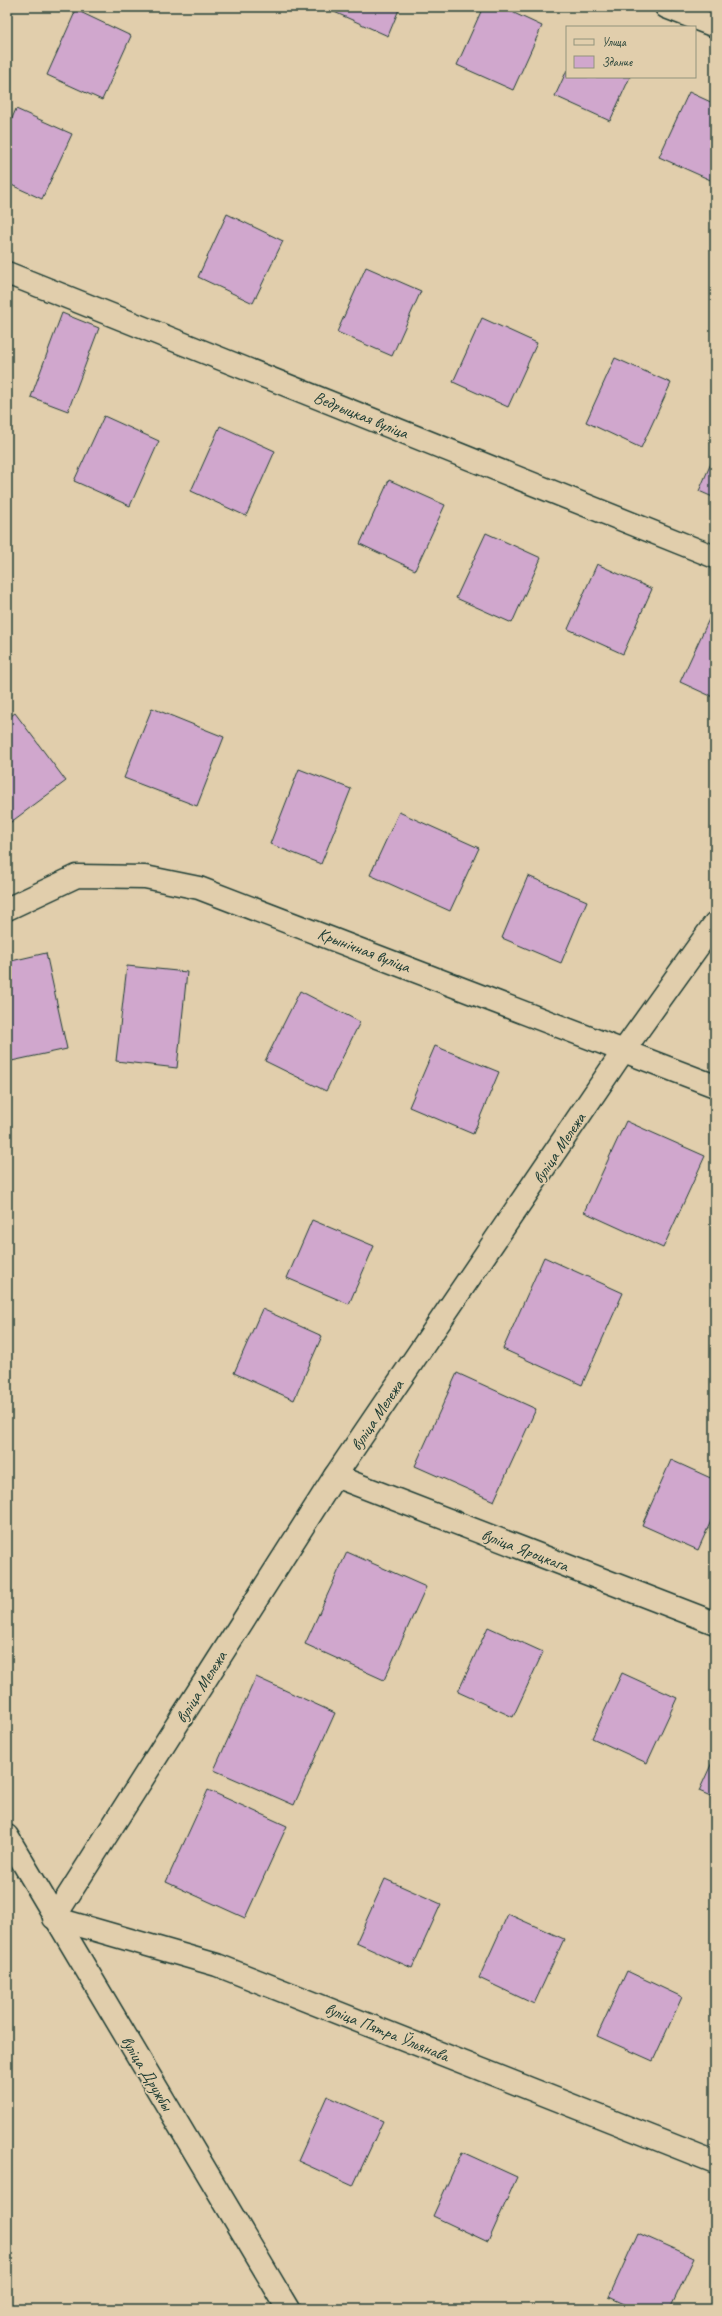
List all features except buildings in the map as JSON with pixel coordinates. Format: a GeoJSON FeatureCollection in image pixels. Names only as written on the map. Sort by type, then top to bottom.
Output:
{"type":"FeatureCollection","features":[{"type":"Feature","properties":{"kind":"street"},"geometry":{"type":"LineString","coordinates":[[666,7],[715,26]]}},
{"type":"Feature","properties":{"kind":"street","name":"Ведрыцкая вуліца"},"geometry":{"type":"LineString","coordinates":[[7,273],[715,557]]}},
{"type":"Feature","properties":{"kind":"street","name":"Крынічная вуліца"},"geometry":{"type":"LineString","coordinates":[[7,908],[77,876],[145,876],[200,888],[715,1086]]}},
{"type":"Feature","properties":{"kind":"street","name":"вуліца Мележа"},"geometry":{"type":"LineString","coordinates":[[54,1918],[335,1476],[624,1050],[715,923]]}},
{"type":"Feature","properties":{"kind":"street","name":"вуліца Яроцкага"},"geometry":{"type":"LineString","coordinates":[[335,1476],[715,1624]]}},
{"type":"Feature","properties":{"kind":"street","name":"вуліца Дружбы"},"geometry":{"type":"LineString","coordinates":[[7,1836],[54,1918],[288,2309]]}},
{"type":"Feature","properties":{"kind":"street","name":"вуліца Пятра Ўльянава"},"geometry":{"type":"LineString","coordinates":[[54,1918],[217,1965],[715,2162]]}}]}
